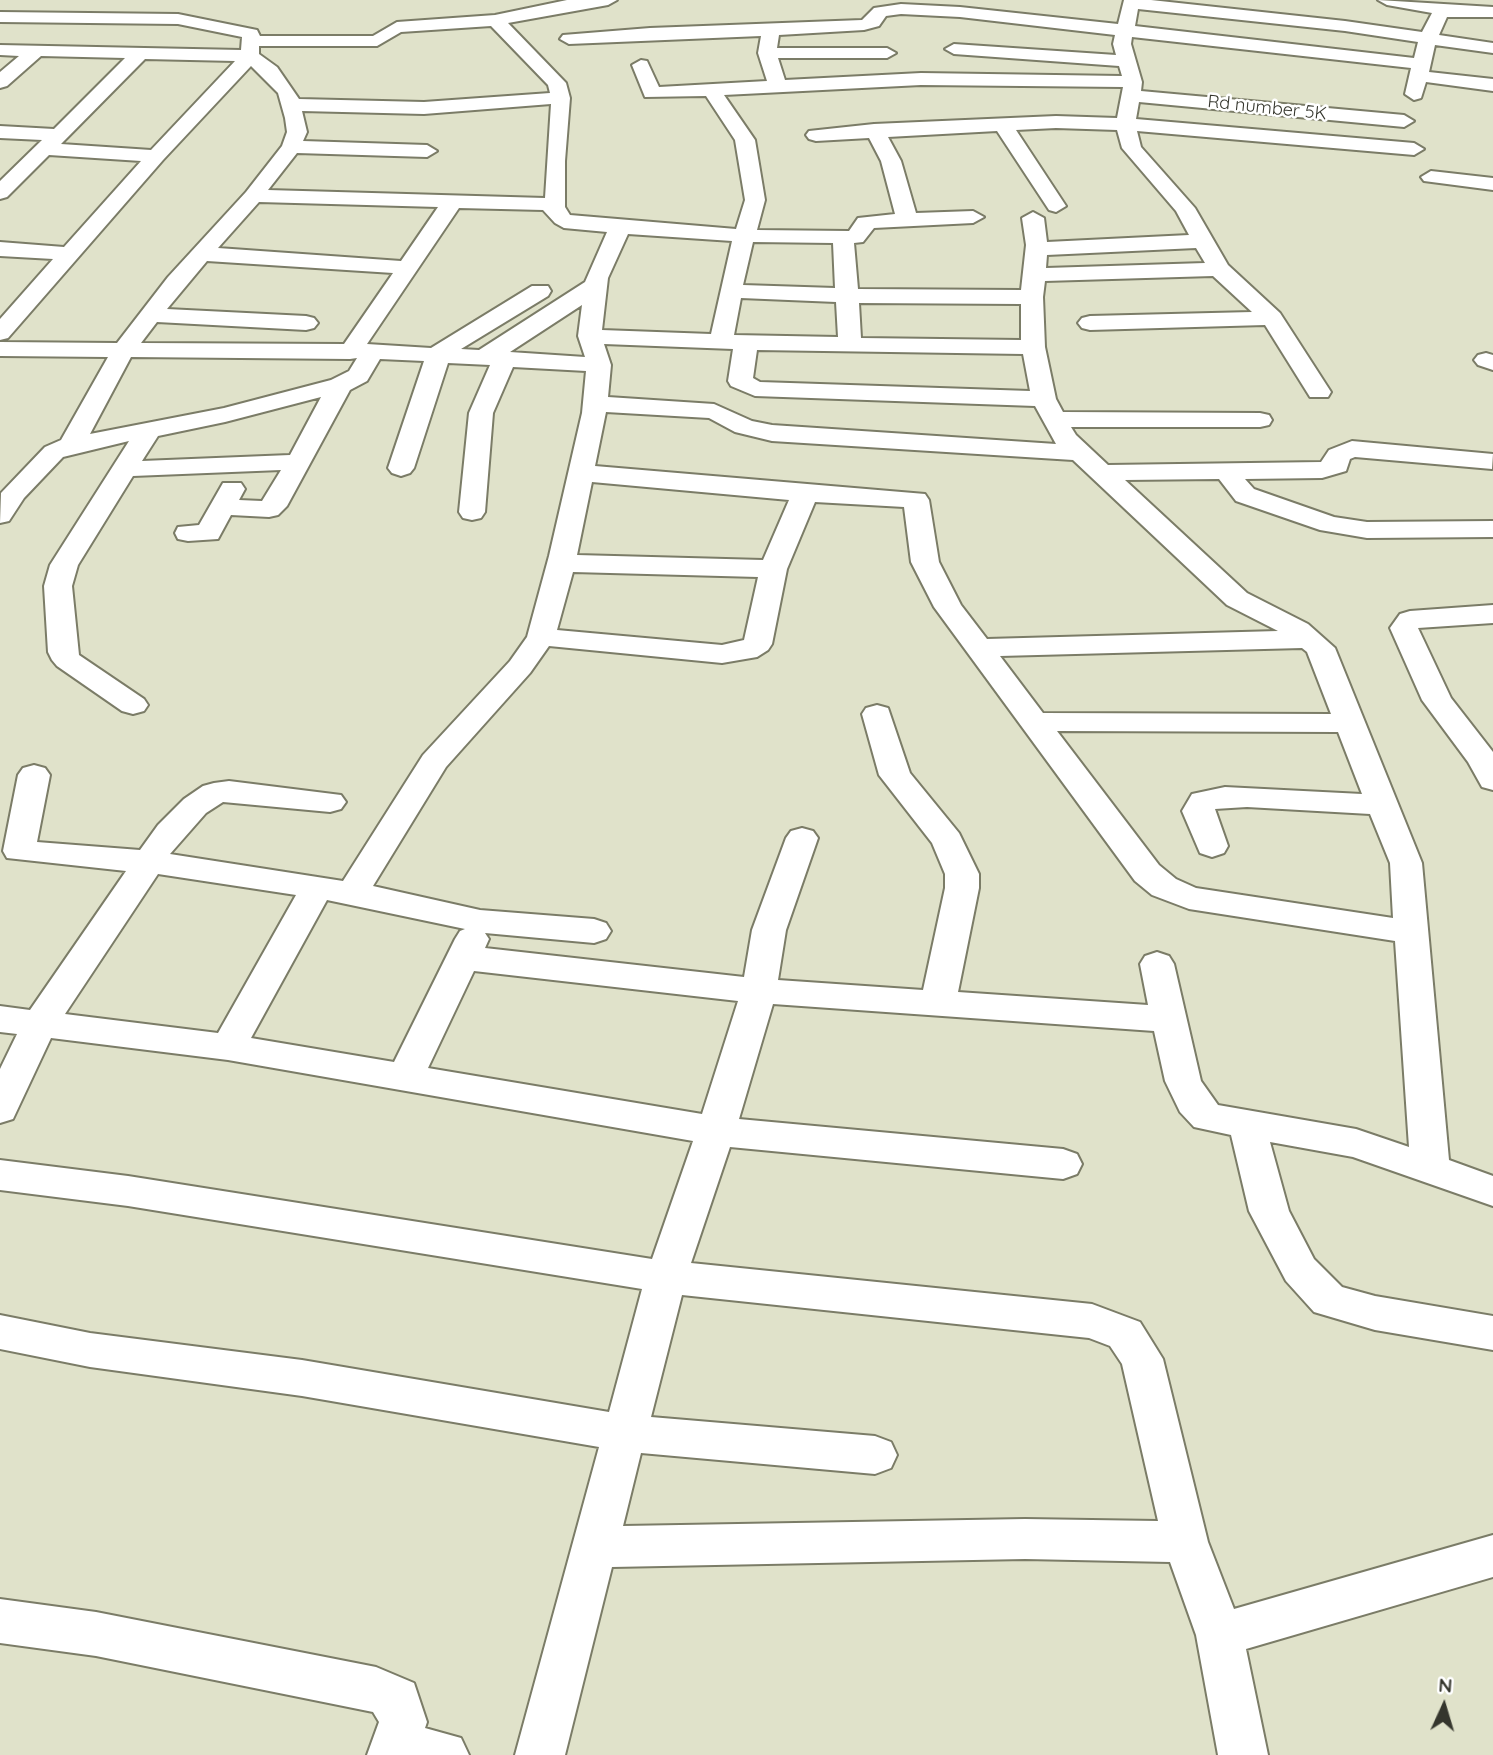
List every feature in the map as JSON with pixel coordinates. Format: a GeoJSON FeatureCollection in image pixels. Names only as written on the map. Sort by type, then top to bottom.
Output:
{"type":"FeatureCollection","features":[{"type":"Feature","properties":{"kind":"street"},"geometry":{"type":"LineString","coordinates":[[177,0],[178,19]]}},
{"type":"Feature","properties":{"kind":"street"},"geometry":{"type":"LineString","coordinates":[[0,50],[142,52],[365,42],[383,39],[390,29],[397,27],[495,20],[578,2],[608,0]]}},
{"type":"Feature","properties":{"kind":"street"},"geometry":{"type":"LineString","coordinates":[[1387,0],[1451,11],[1493,12]]}},
{"type":"Feature","properties":{"kind":"street"},"geometry":{"type":"LineString","coordinates":[[1319,392],[1272,318],[1219,269],[1185,208],[1132,148],[1125,124],[1132,89],[1125,61],[1124,29],[1132,1],[1493,48]]}},
{"type":"Feature","properties":{"kind":"street"},"geometry":{"type":"LineString","coordinates":[[569,39],[650,33],[864,25],[873,22],[882,5],[1124,29],[1419,78],[1493,85]]}},
{"type":"Feature","properties":{"kind":"street"},"geometry":{"type":"LineString","coordinates":[[1419,78],[1428,38],[1440,14],[1451,11]]}},
{"type":"Feature","properties":{"kind":"street"},"geometry":{"type":"LineString","coordinates":[[0,17],[178,19],[251,34],[250,49],[69,254],[10,309],[0,333]]}},
{"type":"Feature","properties":{"kind":"street"},"geometry":{"type":"LineString","coordinates":[[495,20],[557,83],[561,98],[555,160],[555,207],[562,219],[572,223],[747,236],[855,237],[866,223],[874,221],[973,217]]}},
{"type":"Feature","properties":{"kind":"street"},"geometry":{"type":"LineString","coordinates":[[771,30],[767,53],[778,88]]}},
{"type":"Feature","properties":{"kind":"street"},"geometry":{"type":"LineString","coordinates":[[954,48],[1125,61]]}},
{"type":"Feature","properties":{"kind":"street"},"geometry":{"type":"LineString","coordinates":[[71,445],[122,352],[291,147],[297,132],[287,92],[250,49]]}},
{"type":"Feature","properties":{"kind":"street"},"geometry":{"type":"LineString","coordinates":[[0,82],[36,51]]}},
{"type":"Feature","properties":{"kind":"street"},"geometry":{"type":"LineString","coordinates":[[0,192],[61,135],[142,52]]}},
{"type":"Feature","properties":{"kind":"street"},"geometry":{"type":"LineString","coordinates":[[767,53],[887,52]]}},
{"type":"Feature","properties":{"kind":"street","name":"Rd number 5K"},"geometry":{"type":"LineString","coordinates":[[641,65],[652,93],[713,92],[921,79],[1132,89],[1404,121]]}},
{"type":"Feature","properties":{"kind":"street"},"geometry":{"type":"LineString","coordinates":[[713,92],[745,140],[755,200],[747,236],[735,268],[721,342]]}},
{"type":"Feature","properties":{"kind":"street"},"geometry":{"type":"LineString","coordinates":[[291,105],[424,108],[561,98]]}},
{"type":"Feature","properties":{"kind":"street"},"geometry":{"type":"LineString","coordinates":[[817,135],[1056,122],[1125,124],[1413,149]]}},
{"type":"Feature","properties":{"kind":"street"},"geometry":{"type":"LineString","coordinates":[[1004,125],[1044,212],[1033,286],[1033,347],[1049,409],[1065,439],[1237,599],[1311,639],[1320,648],[1406,863],[1430,1168]]}},
{"type":"Feature","properties":{"kind":"street"},"geometry":{"type":"LineString","coordinates":[[874,130],[891,161],[907,219]]}},
{"type":"Feature","properties":{"kind":"street"},"geometry":{"type":"LineString","coordinates":[[0,132],[61,135]]}},
{"type":"Feature","properties":{"kind":"street"},"geometry":{"type":"LineString","coordinates":[[291,147],[427,151]]}},
{"type":"Feature","properties":{"kind":"street"},"geometry":{"type":"LineString","coordinates":[[45,149],[156,156]]}},
{"type":"Feature","properties":{"kind":"street"},"geometry":{"type":"LineString","coordinates":[[1431,177],[1493,184]]}},
{"type":"Feature","properties":{"kind":"street"},"geometry":{"type":"LineString","coordinates":[[253,196],[454,200],[555,207]]}},
{"type":"Feature","properties":{"kind":"street"},"geometry":{"type":"LineString","coordinates":[[0,515],[7,493],[54,452],[71,445],[225,415],[340,386],[359,376],[361,351],[409,268],[454,200]]}},
{"type":"Feature","properties":{"kind":"street"},"geometry":{"type":"LineString","coordinates":[[352,893],[434,762],[520,667],[541,637],[582,473],[595,404],[599,365],[590,336],[596,285],[601,264],[620,227]]}},
{"type":"Feature","properties":{"kind":"street"},"geometry":{"type":"LineString","coordinates":[[843,237],[850,345]]}},
{"type":"Feature","properties":{"kind":"street"},"geometry":{"type":"LineString","coordinates":[[1037,248],[1204,242]]}},
{"type":"Feature","properties":{"kind":"street"},"geometry":{"type":"LineString","coordinates":[[0,248],[69,254]]}},
{"type":"Feature","properties":{"kind":"street"},"geometry":{"type":"LineString","coordinates":[[204,254],[409,268]]}},
{"type":"Feature","properties":{"kind":"street"},"geometry":{"type":"LineString","coordinates":[[731,291],[845,296],[1033,286],[1219,269]]}},
{"type":"Feature","properties":{"kind":"street"},"geometry":{"type":"LineString","coordinates":[[472,512],[481,413],[495,357],[596,285]]}},
{"type":"Feature","properties":{"kind":"street"},"geometry":{"type":"LineString","coordinates":[[401,468],[439,353],[540,291]]}},
{"type":"Feature","properties":{"kind":"street"},"geometry":{"type":"LineString","coordinates":[[151,315],[306,323]]}},
{"type":"Feature","properties":{"kind":"street"},"geometry":{"type":"LineString","coordinates":[[1090,323],[1272,318]]}},
{"type":"Feature","properties":{"kind":"street"},"geometry":{"type":"LineString","coordinates":[[590,336],[746,343],[1033,347]]}},
{"type":"Feature","properties":{"kind":"street"},"geometry":{"type":"LineString","coordinates":[[746,343],[740,381],[755,389],[1260,420]]}},
{"type":"Feature","properties":{"kind":"street"},"geometry":{"type":"LineString","coordinates":[[0,349],[439,353],[599,365]]}},
{"type":"Feature","properties":{"kind":"street"},"geometry":{"type":"LineString","coordinates":[[222,507],[269,509],[278,500],[340,386]]}},
{"type":"Feature","properties":{"kind":"street"},"geometry":{"type":"LineString","coordinates":[[595,404],[714,411],[744,426],[772,433],[1078,453]]}},
{"type":"Feature","properties":{"kind":"street"},"geometry":{"type":"LineString","coordinates":[[133,705],[67,660],[63,652],[58,586],[64,565],[150,428]]}},
{"type":"Feature","properties":{"kind":"street"},"geometry":{"type":"LineString","coordinates":[[1100,473],[1332,469],[1337,466],[1338,454],[1352,449],[1492,461]]}},
{"type":"Feature","properties":{"kind":"street"},"geometry":{"type":"LineString","coordinates":[[126,469],[299,462]]}},
{"type":"Feature","properties":{"kind":"street"},"geometry":{"type":"LineString","coordinates":[[187,533],[208,533],[244,465]]}},
{"type":"Feature","properties":{"kind":"street"},"geometry":{"type":"LineString","coordinates":[[1226,469],[1237,488],[1245,495],[1329,524],[1367,530],[1493,529]]}},
{"type":"Feature","properties":{"kind":"street"},"geometry":{"type":"LineString","coordinates":[[582,473],[805,494],[916,500],[925,562],[948,607],[1147,873],[1164,887],[1189,898],[1411,932]]}},
{"type":"Feature","properties":{"kind":"street"},"geometry":{"type":"LineString","coordinates":[[541,637],[722,654],[747,652],[758,644],[773,569],[805,494]]}},
{"type":"Feature","properties":{"kind":"street"},"geometry":{"type":"LineString","coordinates":[[560,563],[773,569]]}},
{"type":"Feature","properties":{"kind":"street"},"geometry":{"type":"LineString","coordinates":[[1487,622],[1410,620],[1404,628],[1437,700],[1483,760],[1493,780]]}},
{"type":"Feature","properties":{"kind":"street"},"geometry":{"type":"LineString","coordinates":[[979,648],[1311,639]]}},
{"type":"Feature","properties":{"kind":"street"},"geometry":{"type":"LineString","coordinates":[[877,713],[895,775],[947,840],[962,874],[962,888],[938,1003]]}},
{"type":"Feature","properties":{"kind":"street"},"geometry":{"type":"LineString","coordinates":[[1033,722],[1350,723]]}},
{"type":"Feature","properties":{"kind":"street"},"geometry":{"type":"LineString","coordinates":[[34,775],[19,851],[149,862],[352,893],[480,920],[594,931]]}},
{"type":"Feature","properties":{"kind":"street"},"geometry":{"type":"LineString","coordinates":[[0,1109],[40,1024],[169,832],[195,806],[214,793],[229,791],[330,802]]}},
{"type":"Feature","properties":{"kind":"street"},"geometry":{"type":"LineString","coordinates":[[1212,846],[1198,811],[1203,801],[1247,797],[1383,805]]}},
{"type":"Feature","properties":{"kind":"street"},"geometry":{"type":"LineString","coordinates":[[540,1755],[666,1277],[716,1131],[759,991],[769,930],[802,838]]}},
{"type":"Feature","properties":{"kind":"street"},"geometry":{"type":"LineString","coordinates":[[228,1047],[316,889]]}},
{"type":"Feature","properties":{"kind":"street"},"geometry":{"type":"LineString","coordinates":[[405,1078],[480,920]]}},
{"type":"Feature","properties":{"kind":"street"},"geometry":{"type":"LineString","coordinates":[[463,958],[759,991],[1170,1019]]}},
{"type":"Feature","properties":{"kind":"street"},"geometry":{"type":"LineString","coordinates":[[1157,964],[1184,1081],[1193,1102],[1207,1117],[1356,1143],[1493,1191]]}},
{"type":"Feature","properties":{"kind":"street"},"geometry":{"type":"LineString","coordinates":[[0,1019],[228,1047],[716,1131],[1063,1164]]}},
{"type":"Feature","properties":{"kind":"street"},"geometry":{"type":"LineString","coordinates":[[1247,1125],[1269,1211],[1300,1270],[1329,1300],[1375,1313],[1493,1333]]}},
{"type":"Feature","properties":{"kind":"street"},"geometry":{"type":"LineString","coordinates":[[0,1175],[128,1191],[666,1277],[1092,1321],[1125,1334],[1142,1359],[1185,1542],[1220,1635],[1243,1755]]}},
{"type":"Feature","properties":{"kind":"street"},"geometry":{"type":"LineString","coordinates":[[0,1332],[90,1350],[302,1378],[624,1433],[875,1455]]}},
{"type":"Feature","properties":{"kind":"street"},"geometry":{"type":"LineString","coordinates":[[595,1547],[1025,1538],[1185,1542]]}},
{"type":"Feature","properties":{"kind":"street"},"geometry":{"type":"LineString","coordinates":[[1220,1635],[1493,1556]]}},
{"type":"Feature","properties":{"kind":"street"},"geometry":{"type":"LineString","coordinates":[[0,1621],[96,1634],[376,1690],[397,1699],[403,1722],[393,1751],[444,1755]]}}]}
